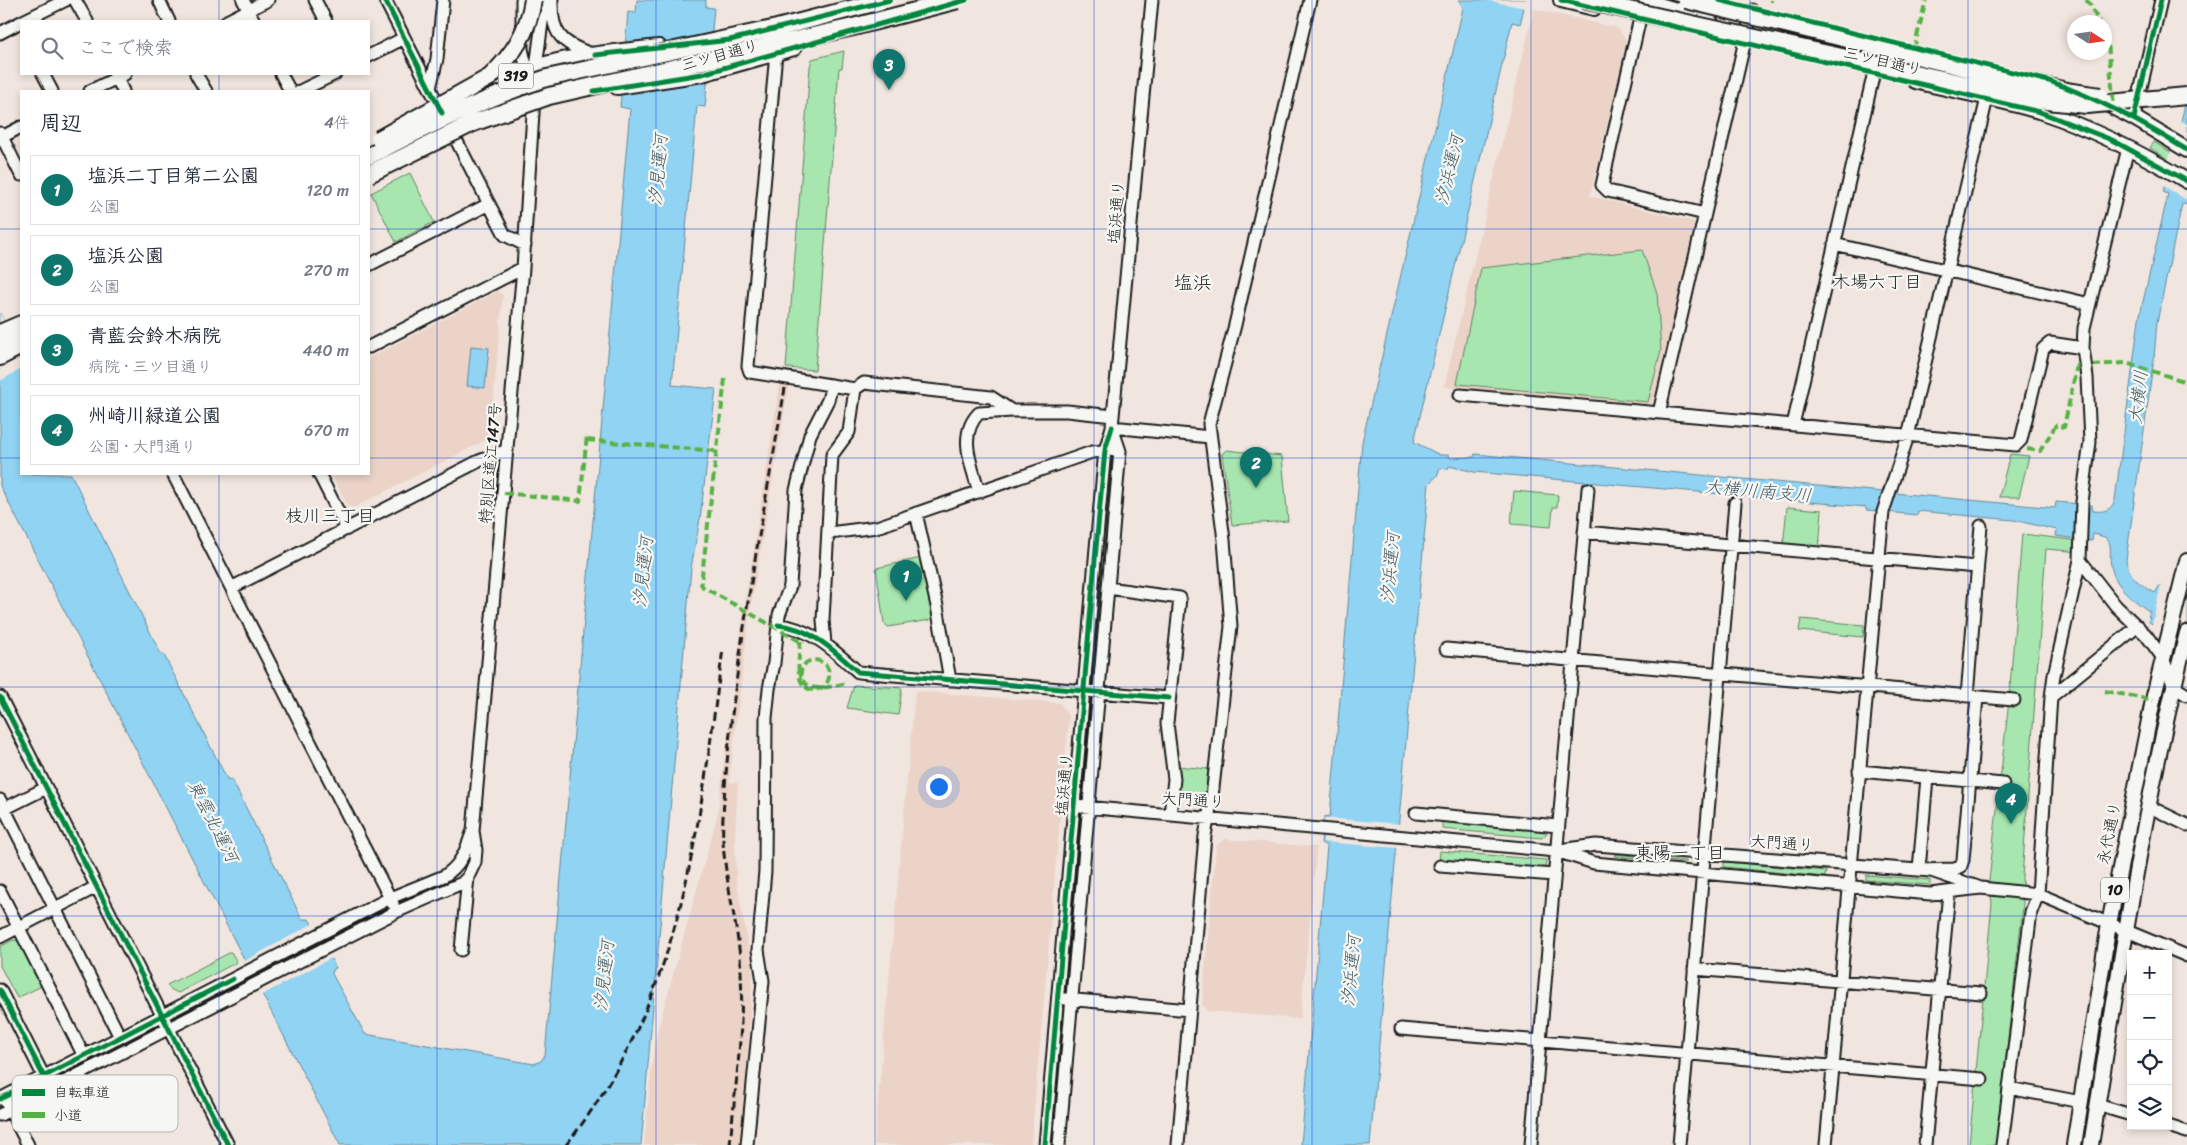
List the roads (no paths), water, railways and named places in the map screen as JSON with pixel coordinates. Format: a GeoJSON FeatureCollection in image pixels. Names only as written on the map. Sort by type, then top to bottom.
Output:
{"type":"FeatureCollection","features":[{"type":"Feature","properties":{"kind":"highway"},"geometry":{"type":"LineString","coordinates":[[370,144],[490,77],[516,48],[526,29],[533,0]]}},
{"type":"Feature","properties":{"kind":"highway"},"geometry":{"type":"LineString","coordinates":[[370,156],[465,108],[512,89],[547,78],[777,28],[885,0]]}},
{"type":"Feature","properties":{"kind":"highway"},"geometry":{"type":"LineString","coordinates":[[853,27],[937,0]]}},
{"type":"Feature","properties":{"kind":"highway"},"geometry":{"type":"LineString","coordinates":[[370,173],[473,123],[549,96],[853,27],[958,0]]}},
{"type":"Feature","properties":{"kind":"highway"},"geometry":{"type":"LineString","coordinates":[[1583,0],[2037,100],[2087,105],[2187,95]]}},
{"type":"Feature","properties":{"kind":"highway"},"geometry":{"type":"LineString","coordinates":[[1639,0],[1716,23],[1745,42]]}},
{"type":"Feature","properties":{"kind":"highway"},"geometry":{"type":"LineString","coordinates":[[1686,0],[2072,92],[2150,98],[2187,95]]}},
{"type":"Feature","properties":{"kind":"highway"},"geometry":{"type":"LineString","coordinates":[[0,342],[13,328]]}},
{"type":"Feature","properties":{"kind":"highway"},"geometry":{"type":"LineString","coordinates":[[0,357],[20,347]]}},
{"type":"Feature","properties":{"kind":"main road","name":"三ツ目通り"},"geometry":{"type":"LineString","coordinates":[[370,150],[531,69],[595,55],[730,40],[890,0]]}},
{"type":"Feature","properties":{"kind":"main road","name":"三ツ目通り"},"geometry":{"type":"LineString","coordinates":[[370,172],[491,111],[534,97],[594,91],[681,78],[966,0]]}},
{"type":"Feature","properties":{"kind":"main road","name":"三ツ目通り"},"geometry":{"type":"LineString","coordinates":[[1561,0],[1987,98],[2049,115],[2128,148],[2187,181]]}},
{"type":"Feature","properties":{"kind":"main road","name":"三ツ目通り"},"geometry":{"type":"LineString","coordinates":[[1718,0],[2049,81],[2091,96],[2134,118],[2187,150]]}},
{"type":"Feature","properties":{"kind":"main road"},"geometry":{"type":"LineString","coordinates":[[0,363],[20,352]]}},
{"type":"Feature","properties":{"kind":"main road","name":"永代通り"},"geometry":{"type":"LineString","coordinates":[[2074,1145],[2108,924],[2163,658],[2178,595],[2185,580],[2187,561]]}},
{"type":"Feature","properties":{"kind":"main road","name":"10"},"geometry":{"type":"LineString","coordinates":[[2090,1145],[2126,931],[2174,687],[2187,633]]}},
{"type":"Feature","properties":{"kind":"street"},"geometry":{"type":"LineString","coordinates":[[28,20],[66,0]]}},
{"type":"Feature","properties":{"kind":"street"},"geometry":{"type":"LineString","coordinates":[[75,0],[86,20]]}},
{"type":"Feature","properties":{"kind":"street"},"geometry":{"type":"LineString","coordinates":[[159,0],[169,20]]}},
{"type":"Feature","properties":{"kind":"street"},"geometry":{"type":"LineString","coordinates":[[228,20],[246,5],[268,0]]}},
{"type":"Feature","properties":{"kind":"street"},"geometry":{"type":"LineString","coordinates":[[315,0],[325,20]]}},
{"type":"Feature","properties":{"kind":"street"},"geometry":{"type":"LineString","coordinates":[[385,0],[505,235],[525,244]]}},
{"type":"Feature","properties":{"kind":"street"},"geometry":{"type":"LineString","coordinates":[[430,88],[437,59],[443,0]]}},
{"type":"Feature","properties":{"kind":"street","name":"特別区道江147号"},"geometry":{"type":"LineString","coordinates":[[522,0],[522,49],[531,69]]}},
{"type":"Feature","properties":{"kind":"street","name":"特別区道江147号"},"geometry":{"type":"LineString","coordinates":[[461,950],[468,877],[475,862],[476,850],[473,831],[525,244],[534,123],[531,69],[545,0]]}},
{"type":"Feature","properties":{"kind":"street"},"geometry":{"type":"LineString","coordinates":[[552,0],[551,17],[559,35],[568,44],[595,55]]}},
{"type":"Feature","properties":{"kind":"street","name":"塩浜通り"},"geometry":{"type":"LineString","coordinates":[[1045,1145],[1106,450],[1113,421],[1152,0]]}},
{"type":"Feature","properties":{"kind":"street"},"geometry":{"type":"LineString","coordinates":[[1178,1145],[1205,836],[1212,797],[1231,626],[1224,540],[1209,424],[1235,325],[1310,0]]}},
{"type":"Feature","properties":{"kind":"street"},"geometry":{"type":"LineString","coordinates":[[2134,118],[2161,0]]}},
{"type":"Feature","properties":{"kind":"street"},"geometry":{"type":"LineString","coordinates":[[246,5],[254,20]]}},
{"type":"Feature","properties":{"kind":"street"},"geometry":{"type":"LineString","coordinates":[[1659,413],[1752,8]]}},
{"type":"Feature","properties":{"kind":"street"},"geometry":{"type":"LineString","coordinates":[[1640,18],[1602,186],[1608,191],[1705,214]]}},
{"type":"Feature","properties":{"kind":"street"},"geometry":{"type":"LineString","coordinates":[[0,33],[20,24]]}},
{"type":"Feature","properties":{"kind":"street"},"geometry":{"type":"LineString","coordinates":[[370,55],[404,38]]}},
{"type":"Feature","properties":{"kind":"street"},"geometry":{"type":"LineString","coordinates":[[1793,425],[1882,40]]}},
{"type":"Feature","properties":{"kind":"street"},"geometry":{"type":"LineString","coordinates":[[776,53],[749,369],[753,373],[815,381],[855,389],[864,383],[969,393],[991,397],[1012,411]]}},
{"type":"Feature","properties":{"kind":"street"},"geometry":{"type":"LineString","coordinates":[[44,75],[51,90]]}},
{"type":"Feature","properties":{"kind":"street"},"geometry":{"type":"LineString","coordinates":[[92,90],[119,75],[124,90]]}},
{"type":"Feature","properties":{"kind":"street"},"geometry":{"type":"LineString","coordinates":[[197,75],[205,90]]}},
{"type":"Feature","properties":{"kind":"street"},"geometry":{"type":"LineString","coordinates":[[282,75],[289,90]]}},
{"type":"Feature","properties":{"kind":"street"},"geometry":{"type":"LineString","coordinates":[[302,90],[333,75]]}},
{"type":"Feature","properties":{"kind":"street"},"geometry":{"type":"LineString","coordinates":[[1826,1145],[1883,512],[1908,436],[1987,98]]}},
{"type":"Feature","properties":{"kind":"street"},"geometry":{"type":"LineString","coordinates":[[20,127],[1,135],[20,173]]}},
{"type":"Feature","properties":{"kind":"street"},"geometry":{"type":"LineString","coordinates":[[2002,1145],[2031,912],[2038,894],[2051,697],[2054,675],[2080,560],[2082,502],[2090,442],[2087,376],[2083,348],[2084,328],[2128,148]]}},
{"type":"Feature","properties":{"kind":"street"},"geometry":{"type":"LineString","coordinates":[[370,264],[489,204]]}},
{"type":"Feature","properties":{"kind":"street"},"geometry":{"type":"LineString","coordinates":[[1834,244],[2090,304]]}},
{"type":"Feature","properties":{"kind":"street"},"geometry":{"type":"LineString","coordinates":[[370,346],[523,268]]}},
{"type":"Feature","properties":{"kind":"street"},"geometry":{"type":"LineString","coordinates":[[1460,395],[2018,445],[2021,440],[2043,349],[2050,343],[2083,348]]}},
{"type":"Feature","properties":{"kind":"street"},"geometry":{"type":"LineString","coordinates":[[747,1145],[762,981],[758,950],[765,871],[766,718],[779,615],[790,586],[796,490],[810,434],[828,400],[832,385]]}},
{"type":"Feature","properties":{"kind":"street"},"geometry":{"type":"LineString","coordinates":[[825,644],[823,620],[832,455],[849,432],[855,389]]}},
{"type":"Feature","properties":{"kind":"street"},"geometry":{"type":"LineString","coordinates":[[979,492],[972,474],[966,445],[972,420],[979,413],[1066,411],[1210,437]]}},
{"type":"Feature","properties":{"kind":"street","name":"塩浜通り"},"geometry":{"type":"LineString","coordinates":[[1059,1145],[1120,451],[1113,421]]}},
{"type":"Feature","properties":{"kind":"street"},"geometry":{"type":"LineString","coordinates":[[232,587],[480,461],[507,450]]}},
{"type":"Feature","properties":{"kind":"street"},"geometry":{"type":"LineString","coordinates":[[828,533],[877,527],[1092,452],[1120,451]]}},
{"type":"Feature","properties":{"kind":"street"},"geometry":{"type":"LineString","coordinates":[[174,475],[396,912]]}},
{"type":"Feature","properties":{"kind":"street"},"geometry":{"type":"LineString","coordinates":[[320,475],[347,529]]}},
{"type":"Feature","properties":{"kind":"street"},"geometry":{"type":"LineString","coordinates":[[1531,1145],[1588,489]]}},
{"type":"Feature","properties":{"kind":"street"},"geometry":{"type":"LineString","coordinates":[[1679,1145],[1735,503]]}},
{"type":"Feature","properties":{"kind":"street"},"geometry":{"type":"LineString","coordinates":[[916,514],[937,606],[950,680]]}},
{"type":"Feature","properties":{"kind":"street"},"geometry":{"type":"LineString","coordinates":[[1927,777],[1919,870],[1955,869],[1961,866],[1970,781],[1977,567],[1981,526]]}},
{"type":"Feature","properties":{"kind":"street"},"geometry":{"type":"LineString","coordinates":[[1584,532],[1977,567]]}},
{"type":"Feature","properties":{"kind":"street"},"geometry":{"type":"LineString","coordinates":[[2080,560],[2116,606],[2138,626],[2163,658],[2174,687],[2187,695]]}},
{"type":"Feature","properties":{"kind":"street"},"geometry":{"type":"LineString","coordinates":[[1108,588],[1180,598],[1170,698],[1168,740],[1174,779],[1170,815]]}},
{"type":"Feature","properties":{"kind":"street"},"geometry":{"type":"LineString","coordinates":[[778,625],[791,626],[825,644],[858,672],[1170,698]]}},
{"type":"Feature","properties":{"kind":"street"},"geometry":{"type":"LineString","coordinates":[[2051,697],[2138,626]]}},
{"type":"Feature","properties":{"kind":"street"},"geometry":{"type":"LineString","coordinates":[[1446,649],[2014,700]]}},
{"type":"Feature","properties":{"kind":"street"},"geometry":{"type":"LineString","coordinates":[[1,703],[170,1028],[228,1145]]}},
{"type":"Feature","properties":{"kind":"street"},"geometry":{"type":"LineString","coordinates":[[1859,771],[2002,784]]}},
{"type":"Feature","properties":{"kind":"street"},"geometry":{"type":"LineString","coordinates":[[46,788],[2,807],[120,1037]]}},
{"type":"Feature","properties":{"kind":"street","name":"大門通り"},"geometry":{"type":"LineString","coordinates":[[1075,806],[1556,851],[1594,863],[1849,887],[1930,894],[1981,888]]}},
{"type":"Feature","properties":{"kind":"street"},"geometry":{"type":"LineString","coordinates":[[2150,807],[2187,825]]}},
{"type":"Feature","properties":{"kind":"street"},"geometry":{"type":"LineString","coordinates":[[1416,813],[1558,826]]}},
{"type":"Feature","properties":{"kind":"street","name":"特別区道江147号"},"geometry":{"type":"LineString","coordinates":[[48,1075],[332,927],[390,898],[452,872],[462,860],[473,831]]}},
{"type":"Feature","properties":{"kind":"street","name":"大門通り"},"geometry":{"type":"LineString","coordinates":[[1556,851],[1596,845],[1931,871],[1981,888],[2038,894],[2187,956]]}},
{"type":"Feature","properties":{"kind":"street"},"geometry":{"type":"LineString","coordinates":[[1440,866],[1554,875]]}},
{"type":"Feature","properties":{"kind":"street"},"geometry":{"type":"LineString","coordinates":[[79,1075],[396,912],[450,889],[468,877]]}},
{"type":"Feature","properties":{"kind":"street"},"geometry":{"type":"LineString","coordinates":[[0,936],[96,886]]}},
{"type":"Feature","properties":{"kind":"street"},"geometry":{"type":"LineString","coordinates":[[0,890],[84,1056]]}},
{"type":"Feature","properties":{"kind":"street"},"geometry":{"type":"LineString","coordinates":[[1925,1145],[1948,892]]}},
{"type":"Feature","properties":{"kind":"street"},"geometry":{"type":"LineString","coordinates":[[1694,969],[1981,993]]}},
{"type":"Feature","properties":{"kind":"street"},"geometry":{"type":"LineString","coordinates":[[0,990],[43,1075]]}},
{"type":"Feature","properties":{"kind":"street"},"geometry":{"type":"LineString","coordinates":[[1058,998],[1190,1010]]}},
{"type":"Feature","properties":{"kind":"street"},"geometry":{"type":"LineString","coordinates":[[1401,1029],[1982,1079]]}},
{"type":"Feature","properties":{"kind":"street"},"geometry":{"type":"LineString","coordinates":[[2009,1088],[2081,1102]]}},
{"type":"Feature","properties":{"kind":"street"},"geometry":{"type":"LineString","coordinates":[[1,1096],[5,1113]]}},
{"type":"Feature","properties":{"kind":"street"},"geometry":{"type":"LineString","coordinates":[[2097,1105],[2127,1114]]}},
{"type":"Feature","properties":{"kind":"street"},"geometry":{"type":"LineString","coordinates":[[2172,1127],[2187,1132]]}},
{"type":"Feature","properties":{"kind":"street"},"geometry":{"type":"LineString","coordinates":[[19,1132],[28,1145]]}},
{"type":"Feature","properties":{"kind":"water"},"geometry":{"type":"Polygon","coordinates":[[[637,0],[706,0],[706,7],[714,8],[705,107],[697,106],[672,385],[716,389],[700,519],[691,568],[641,1145],[340,1145],[0,486],[0,313],[20,353],[20,475],[72,475],[161,654],[164,655],[227,779],[232,780],[302,919],[309,919],[336,968],[332,974],[365,1034],[534,1064],[541,1061],[545,1055],[630,109],[620,107],[628,12],[636,13],[637,0]]]}},
{"type":"Feature","properties":{"kind":"water"},"geometry":{"type":"Polygon","coordinates":[[[1459,0],[1526,0],[1520,24],[1512,22],[1414,442],[1440,455],[1449,455],[1450,458],[1474,457],[1475,454],[2055,508],[2056,502],[2092,505],[2093,511],[2107,510],[2115,500],[2139,319],[2168,194],[2163,192],[2187,97],[2187,203],[2182,204],[2157,322],[2154,358],[2126,560],[2133,576],[2145,587],[2155,593],[2160,585],[2187,603],[2187,648],[2148,621],[2150,612],[2126,592],[2116,580],[2111,565],[2109,542],[2105,537],[2093,534],[2092,541],[2056,536],[2057,530],[2013,520],[1918,511],[1917,515],[1866,510],[1866,507],[1474,472],[1449,466],[1448,469],[1440,468],[1437,476],[1429,483],[1370,1145],[1301,1145],[1327,846],[1321,843],[1324,817],[1330,816],[1362,442],[1463,8],[1459,0]]]}},
{"type":"Feature","properties":{"kind":"water"},"geometry":{"type":"Polygon","coordinates":[[[471,346],[489,348],[485,388],[467,386],[471,346]]]}},
{"type":"Feature","properties":{"kind":"railway"},"geometry":{"type":"LineString","coordinates":[[730,1145],[739,1059],[742,994],[740,953],[724,856],[723,817],[727,763],[740,655],[785,388]]}},
{"type":"Feature","properties":{"kind":"railway"},"geometry":{"type":"LineString","coordinates":[[566,1145],[606,1088],[637,1030],[661,970],[679,909],[693,846],[705,782],[723,649]]}},
{"type":"Feature","properties":{"kind":"place","name":"青藍会鈴木病院"},"geometry":{"type":"Point","coordinates":[889,90]}},
{"type":"Feature","properties":{"kind":"place","name":"塩浜公園"},"geometry":{"type":"Point","coordinates":[1256,488]}},
{"type":"Feature","properties":{"kind":"place","name":"塩浜二丁目第二公園"},"geometry":{"type":"Point","coordinates":[906,601]}},
{"type":"Feature","properties":{"kind":"place","name":"州崎川緑道公園"},"geometry":{"type":"Point","coordinates":[2011,824]}},
{"type":"Feature","properties":{"kind":"district","name":"塩浜"},"geometry":{"type":"Point","coordinates":[1193,282]}},
{"type":"Feature","properties":{"kind":"district","name":"木場六丁目"},"geometry":{"type":"Point","coordinates":[1877,282]}},
{"type":"Feature","properties":{"kind":"district","name":"枝川三丁目"},"geometry":{"type":"Point","coordinates":[330,516]}},
{"type":"Feature","properties":{"kind":"district","name":"東陽一丁目"},"geometry":{"type":"Point","coordinates":[1680,853]}},
{"type":"Feature","properties":{"kind":"water label","name":"汐見運河"},"geometry":{"type":"Point","coordinates":[658,170]}},
{"type":"Feature","properties":{"kind":"water label","name":"汐浜運河"},"geometry":{"type":"Point","coordinates":[1449,170]}},
{"type":"Feature","properties":{"kind":"water label","name":"大横川"},"geometry":{"type":"Point","coordinates":[2138,397]}},
{"type":"Feature","properties":{"kind":"water label","name":"大横川南支川"},"geometry":{"type":"Point","coordinates":[1758,491]}},
{"type":"Feature","properties":{"kind":"water label","name":"汐浜運河"},"geometry":{"type":"Point","coordinates":[1390,568]}},
{"type":"Feature","properties":{"kind":"water label","name":"汐見運河"},"geometry":{"type":"Point","coordinates":[643,572]}},
{"type":"Feature","properties":{"kind":"water label","name":"東雲北運河"},"geometry":{"type":"Point","coordinates":[213,821]}},
{"type":"Feature","properties":{"kind":"water label","name":"汐浜運河"},"geometry":{"type":"Point","coordinates":[1351,971]}},
{"type":"Feature","properties":{"kind":"water label","name":"汐見運河"},"geometry":{"type":"Point","coordinates":[604,976]}}]}
